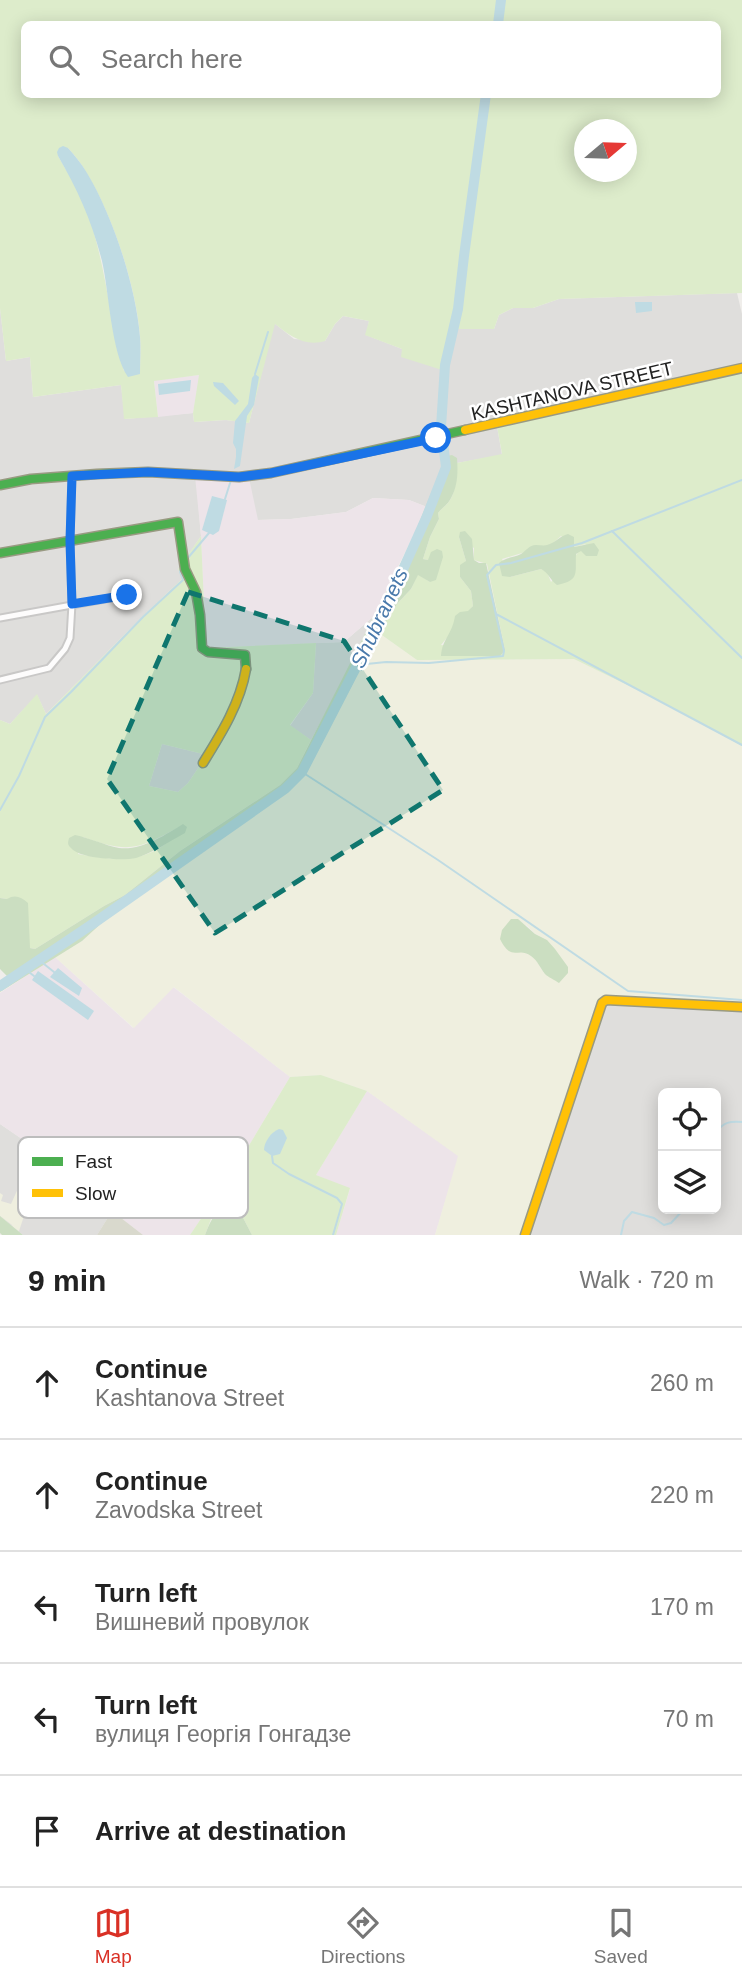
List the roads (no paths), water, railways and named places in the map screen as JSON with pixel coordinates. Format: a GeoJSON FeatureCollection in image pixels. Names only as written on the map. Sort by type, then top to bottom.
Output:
{"type":"FeatureCollection","features":[{"type":"Feature","properties":{"kind":"street","name":"KASHTANOVA STREET"},"geometry":{"type":"LineString","coordinates":[[0,485],[72,476],[148,472],[227,477],[271,473],[742,368]]}},
{"type":"Feature","properties":{"kind":"street"},"geometry":{"type":"LineString","coordinates":[[0,680],[49,668],[59,658],[70,638],[72,476]]}},
{"type":"Feature","properties":{"kind":"street"},"geometry":{"type":"LineString","coordinates":[[0,553],[178,522],[185,569],[196,592],[202,648],[208,652],[245,655],[247,660],[234,711],[203,763]]}},
{"type":"Feature","properties":{"kind":"street"},"geometry":{"type":"LineString","coordinates":[[0,618],[127,595]]}},
{"type":"Feature","properties":{"kind":"street"},"geometry":{"type":"LineString","coordinates":[[525,1235],[602,1003],[606,1000],[637,1000],[742,1007]]}},
{"type":"Feature","properties":{"kind":"water"},"geometry":{"type":"Polygon","coordinates":[[[63,146],[81,163],[97,190],[122,252],[138,317],[140,374],[128,377],[122,366],[111,321],[102,261],[84,207],[58,156],[59,148],[63,146]]]}},
{"type":"Feature","properties":{"kind":"water"},"geometry":{"type":"Polygon","coordinates":[[[635,302],[652,302],[652,311],[636,313],[635,302]]]}},
{"type":"Feature","properties":{"kind":"water"},"geometry":{"type":"Polygon","coordinates":[[[255,374],[259,377],[254,405],[247,416],[240,466],[234,469],[235,421],[248,404],[255,374]]]}},
{"type":"Feature","properties":{"kind":"water"},"geometry":{"type":"Polygon","coordinates":[[[191,380],[190,391],[159,395],[158,384],[191,380]]]}},
{"type":"Feature","properties":{"kind":"water"},"geometry":{"type":"Polygon","coordinates":[[[213,382],[223,383],[239,401],[235,405],[213,382]]]}},
{"type":"Feature","properties":{"kind":"water"},"geometry":{"type":"Polygon","coordinates":[[[212,496],[227,500],[219,531],[213,535],[202,530],[212,496]]]}},
{"type":"Feature","properties":{"kind":"water"},"geometry":{"type":"Polygon","coordinates":[[[58,968],[82,988],[79,996],[50,977],[58,968]]]}},
{"type":"Feature","properties":{"kind":"water"},"geometry":{"type":"Polygon","coordinates":[[[38,971],[94,1011],[88,1020],[32,980],[38,971]]]}},
{"type":"Feature","properties":{"kind":"water"},"geometry":{"type":"Polygon","coordinates":[[[279,1129],[283,1130],[287,1138],[280,1154],[272,1156],[264,1147],[271,1135],[279,1129]]]}},
{"type":"Feature","properties":{"kind":"waterway","name":"Shubranets"},"geometry":{"type":"LineString","coordinates":[[498,21],[501,0]]}},
{"type":"Feature","properties":{"kind":"waterway","name":"Shubranets"},"geometry":{"type":"LineString","coordinates":[[0,986],[285,789],[302,772],[379,623],[446,467],[441,427],[445,365],[458,309],[485,98]]}},
{"type":"Feature","properties":{"kind":"waterway"},"geometry":{"type":"LineString","coordinates":[[255,374],[268,332]]}},
{"type":"Feature","properties":{"kind":"waterway"},"geometry":{"type":"LineString","coordinates":[[225,499],[231,480]]}},
{"type":"Feature","properties":{"kind":"waterway"},"geometry":{"type":"LineString","coordinates":[[357,665],[386,662],[429,663],[503,656],[487,575],[496,565],[582,543],[742,480]]}},
{"type":"Feature","properties":{"kind":"waterway"},"geometry":{"type":"LineString","coordinates":[[612,531],[742,658]]}},
{"type":"Feature","properties":{"kind":"waterway"},"geometry":{"type":"LineString","coordinates":[[187,559],[209,533]]}},
{"type":"Feature","properties":{"kind":"waterway"},"geometry":{"type":"LineString","coordinates":[[0,810],[19,776],[45,717],[183,580],[181,566]]}},
{"type":"Feature","properties":{"kind":"waterway"},"geometry":{"type":"LineString","coordinates":[[496,614],[742,745]]}},
{"type":"Feature","properties":{"kind":"waterway"},"geometry":{"type":"LineString","coordinates":[[302,772],[438,860],[628,991],[742,1000]]}},
{"type":"Feature","properties":{"kind":"waterway"},"geometry":{"type":"LineString","coordinates":[[39,960],[54,972]]}},
{"type":"Feature","properties":{"kind":"waterway"},"geometry":{"type":"LineString","coordinates":[[25,969],[34,976]]}},
{"type":"Feature","properties":{"kind":"waterway"},"geometry":{"type":"LineString","coordinates":[[721,1127],[728,1123],[742,1122]]}},
{"type":"Feature","properties":{"kind":"waterway"},"geometry":{"type":"LineString","coordinates":[[272,1156],[273,1163],[289,1174],[337,1198],[342,1204],[333,1235]]}},
{"type":"Feature","properties":{"kind":"waterway"},"geometry":{"type":"LineString","coordinates":[[621,1235],[624,1221],[632,1212],[654,1218],[664,1225],[671,1223],[679,1214]]}}]}
